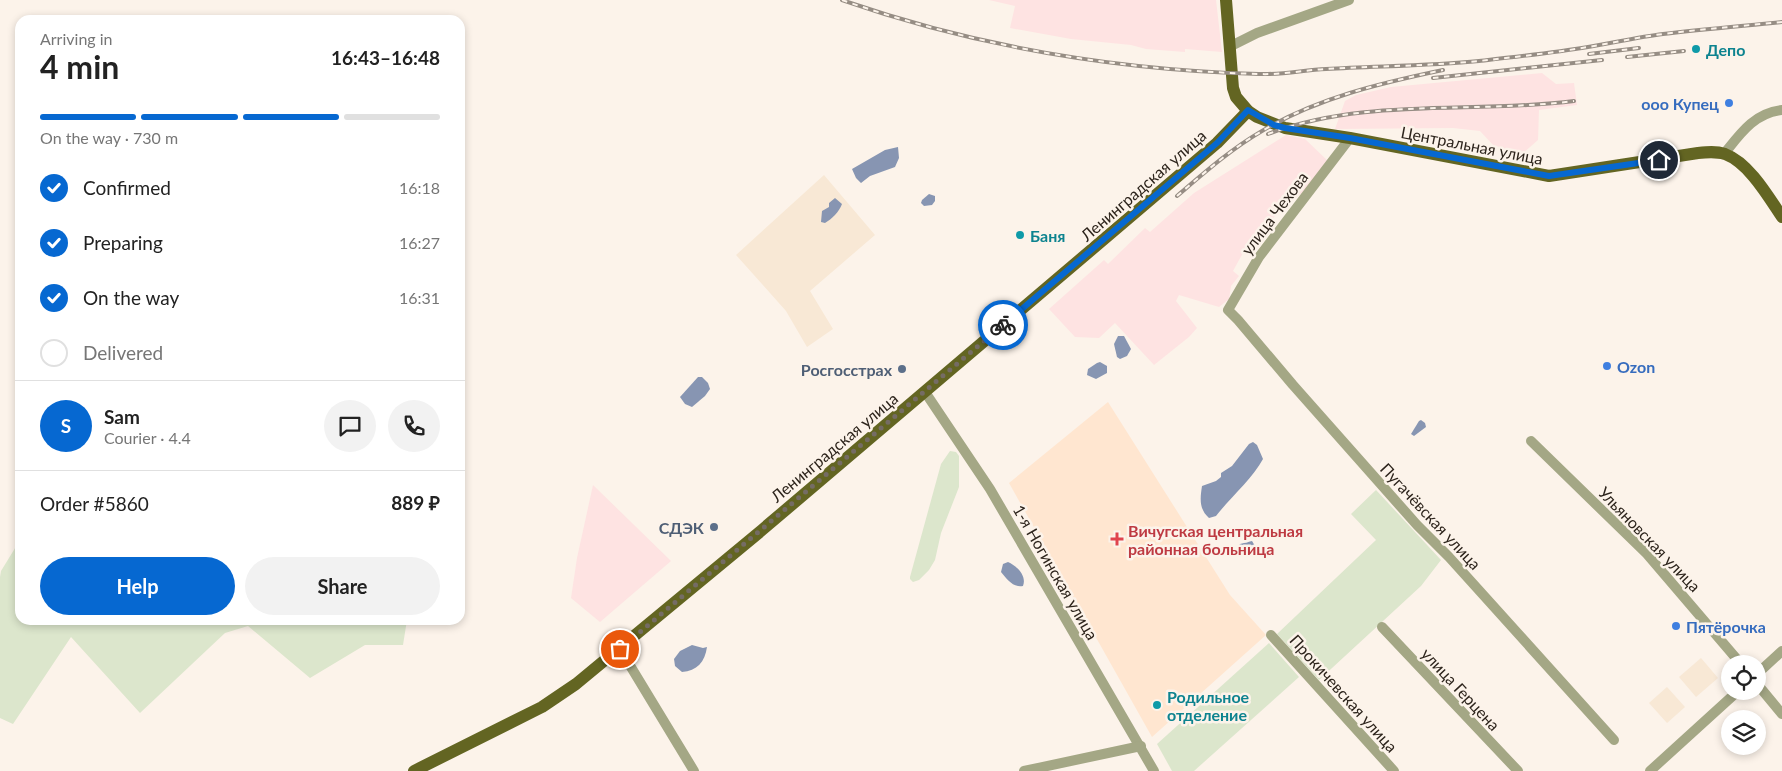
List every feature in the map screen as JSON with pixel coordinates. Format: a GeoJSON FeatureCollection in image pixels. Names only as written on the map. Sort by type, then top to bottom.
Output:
{"type":"FeatureCollection","features":[{"type":"Feature","properties":{"kind":"main road"},"geometry":{"type":"LineString","coordinates":[[1226,0],[1233,88],[1236,97],[1248,110]]}},
{"type":"Feature","properties":{"kind":"main road","name":"Центральная улица"},"geometry":{"type":"LineString","coordinates":[[1248,110],[1274,125],[1285,128],[1350,138],[1549,176],[1698,153],[1714,152],[1724,154]]}},
{"type":"Feature","properties":{"kind":"main road","name":"Ленинградская улица"},"geometry":{"type":"LineString","coordinates":[[414,771],[542,707],[576,684],[925,392],[1217,143],[1248,110]]}},
{"type":"Feature","properties":{"kind":"main road"},"geometry":{"type":"LineString","coordinates":[[1724,154],[1736,159],[1748,169],[1782,217]]}},
{"type":"Feature","properties":{"kind":"street"},"geometry":{"type":"LineString","coordinates":[[1230,46],[1257,33],[1349,0]]}},
{"type":"Feature","properties":{"kind":"street"},"geometry":{"type":"LineString","coordinates":[[1724,154],[1748,124],[1774,111],[1782,110]]}},
{"type":"Feature","properties":{"kind":"street","name":"улица Чехова"},"geometry":{"type":"LineString","coordinates":[[1228,310],[1259,257],[1350,138]]}},
{"type":"Feature","properties":{"kind":"street","name":"Пугачёвская улица"},"geometry":{"type":"LineString","coordinates":[[1228,310],[1417,525],[1449,557],[1614,740]]}},
{"type":"Feature","properties":{"kind":"street","name":"1-я Ногинская улица"},"geometry":{"type":"LineString","coordinates":[[925,392],[990,489],[1154,771]]}},
{"type":"Feature","properties":{"kind":"street","name":"Ульяновская улица"},"geometry":{"type":"LineString","coordinates":[[1531,441],[1647,554],[1733,655]]}},
{"type":"Feature","properties":{"kind":"street","name":"улица Герцена"},"geometry":{"type":"LineString","coordinates":[[1382,627],[1518,771]]}},
{"type":"Feature","properties":{"kind":"street","name":"Прокичевская улица"},"geometry":{"type":"LineString","coordinates":[[1271,635],[1394,771]]}},
{"type":"Feature","properties":{"kind":"street"},"geometry":{"type":"LineString","coordinates":[[620,649],[694,771]]}},
{"type":"Feature","properties":{"kind":"street"},"geometry":{"type":"LineString","coordinates":[[1766,666],[1782,651]]}},
{"type":"Feature","properties":{"kind":"street"},"geometry":{"type":"LineString","coordinates":[[1766,695],[1782,714]]}},
{"type":"Feature","properties":{"kind":"street"},"geometry":{"type":"LineString","coordinates":[[1650,771],[1728,700]]}},
{"type":"Feature","properties":{"kind":"street"},"geometry":{"type":"LineString","coordinates":[[1024,771],[1141,746]]}},
{"type":"Feature","properties":{"kind":"shaded area"},"geometry":{"type":"Polygon","coordinates":[[[989,0],[1216,0],[1222,52],[1185,49],[1185,52],[1146,49],[1131,45],[1071,39],[1010,28],[1015,6],[989,0]]]}},
{"type":"Feature","properties":{"kind":"shaded area"},"geometry":{"type":"Polygon","coordinates":[[[1542,73],[1556,84],[1574,83],[1577,105],[1539,110],[1538,140],[1522,154],[1493,145],[1480,131],[1453,128],[1335,129],[1345,101],[1356,95],[1391,87],[1542,73]]]}},
{"type":"Feature","properties":{"kind":"shaded area"},"geometry":{"type":"Polygon","coordinates":[[[1286,135],[1305,139],[1328,161],[1312,184],[1274,217],[1264,239],[1244,251],[1233,271],[1239,276],[1231,286],[1229,299],[1219,307],[1179,295],[1176,301],[1197,328],[1189,337],[1154,365],[1115,323],[1099,338],[1075,337],[1049,309],[1104,260],[1108,264],[1145,228],[1150,232],[1194,193],[1286,135]]]}},
{"type":"Feature","properties":{"kind":"shaded area"},"geometry":{"type":"Polygon","coordinates":[[[824,175],[875,235],[810,291],[833,329],[807,347],[786,311],[736,255],[824,175]]]}},
{"type":"Feature","properties":{"kind":"shaded area","name":"Вичугская центральная районная больница"},"geometry":{"type":"Polygon","coordinates":[[[1108,402],[1230,595],[1266,635],[1152,737],[1009,483],[1108,402]]]}},
{"type":"Feature","properties":{"kind":"shaded area"},"geometry":{"type":"Polygon","coordinates":[[[593,485],[671,561],[600,622],[571,598],[577,558],[593,485]]]}},
{"type":"Feature","properties":{"kind":"shaded area"},"geometry":{"type":"Polygon","coordinates":[[[1701,658],[1718,678],[1696,697],[1679,677],[1701,658]]]}},
{"type":"Feature","properties":{"kind":"shaded area"},"geometry":{"type":"Polygon","coordinates":[[[1667,687],[1685,707],[1667,723],[1649,703],[1667,687]]]}},
{"type":"Feature","properties":{"kind":"green space"},"geometry":{"type":"Polygon","coordinates":[[[950,451],[956,452],[959,456],[959,487],[941,533],[935,560],[929,570],[919,580],[913,582],[910,577],[941,464],[950,451]]]}},
{"type":"Feature","properties":{"kind":"green space"},"geometry":{"type":"Polygon","coordinates":[[[1376,490],[1441,560],[1421,586],[1319,680],[1277,634],[1376,540],[1351,514],[1376,490]]]}},
{"type":"Feature","properties":{"kind":"green space"},"geometry":{"type":"Polygon","coordinates":[[[15,548],[15,625],[406,625],[403,645],[365,645],[310,678],[248,626],[225,633],[140,713],[71,637],[13,724],[0,718],[1,571],[15,548]]]}},
{"type":"Feature","properties":{"kind":"green space"},"geometry":{"type":"Polygon","coordinates":[[[1269,643],[1299,677],[1194,771],[1172,771],[1157,744],[1269,643]]]}},
{"type":"Feature","properties":{"kind":"water"},"geometry":{"type":"Polygon","coordinates":[[[898,147],[899,158],[895,167],[870,176],[861,183],[856,178],[852,169],[885,150],[898,147]]]}},
{"type":"Feature","properties":{"kind":"water"},"geometry":{"type":"Polygon","coordinates":[[[929,194],[935,196],[935,201],[932,205],[924,206],[921,203],[922,200],[929,194]]]}},
{"type":"Feature","properties":{"kind":"water"},"geometry":{"type":"Polygon","coordinates":[[[835,198],[842,204],[839,210],[825,223],[821,222],[822,211],[829,207],[829,203],[835,198]]]}},
{"type":"Feature","properties":{"kind":"water"},"geometry":{"type":"Polygon","coordinates":[[[1118,336],[1124,336],[1131,349],[1127,356],[1120,359],[1117,357],[1114,344],[1118,336]]]}},
{"type":"Feature","properties":{"kind":"water"},"geometry":{"type":"Polygon","coordinates":[[[1100,362],[1107,366],[1107,373],[1096,379],[1087,375],[1088,369],[1100,362]]]}},
{"type":"Feature","properties":{"kind":"water"},"geometry":{"type":"Polygon","coordinates":[[[698,377],[702,377],[708,383],[710,389],[692,407],[685,404],[680,397],[698,377]]]}},
{"type":"Feature","properties":{"kind":"water"},"geometry":{"type":"Polygon","coordinates":[[[1421,420],[1425,423],[1426,427],[1414,436],[1411,434],[1421,420]]]}},
{"type":"Feature","properties":{"kind":"water"},"geometry":{"type":"Polygon","coordinates":[[[1253,442],[1257,445],[1263,459],[1259,466],[1216,516],[1209,518],[1203,511],[1201,504],[1202,486],[1221,477],[1221,473],[1232,466],[1249,444],[1253,442]]]}},
{"type":"Feature","properties":{"kind":"water"},"geometry":{"type":"Polygon","coordinates":[[[1252,541],[1255,546],[1252,553],[1243,557],[1240,555],[1237,549],[1240,544],[1252,541]]]}},
{"type":"Feature","properties":{"kind":"water"},"geometry":{"type":"Polygon","coordinates":[[[1008,562],[1015,566],[1022,575],[1024,579],[1023,586],[1016,586],[1001,572],[1003,564],[1008,562]]]}},
{"type":"Feature","properties":{"kind":"water"},"geometry":{"type":"Polygon","coordinates":[[[692,645],[703,648],[707,647],[704,657],[696,668],[682,672],[675,666],[674,659],[680,651],[692,645]]]}},
{"type":"Feature","properties":{"kind":"railway"},"geometry":{"type":"LineString","coordinates":[[842,0],[944,31],[1048,53],[1153,67],[1259,74],[1479,61],[1534,55],[1663,34],[1782,22]]}},
{"type":"Feature","properties":{"kind":"railway"},"geometry":{"type":"LineString","coordinates":[[1589,54],[1639,48]]}},
{"type":"Feature","properties":{"kind":"railway"},"geometry":{"type":"LineString","coordinates":[[1627,57],[1684,51]]}},
{"type":"Feature","properties":{"kind":"railway"},"geometry":{"type":"LineString","coordinates":[[1433,78],[1602,60]]}},
{"type":"Feature","properties":{"kind":"railway"},"geometry":{"type":"LineString","coordinates":[[1177,196],[1239,146],[1283,119],[1350,93],[1396,80],[1443,70]]}},
{"type":"Feature","properties":{"kind":"railway"},"geometry":{"type":"LineString","coordinates":[[1268,134],[1305,122],[1343,115],[1420,108],[1536,105],[1574,101]]}},
{"type":"Feature","properties":{"kind":"way so far"},"geometry":{"type":"LineString","coordinates":[[620,649],[1003,325]]}},
{"type":"Feature","properties":{"kind":"place","name":"Депо"},"geometry":{"type":"Point","coordinates":[1696,49]}},
{"type":"Feature","properties":{"kind":"place","name":"ооо Купец"},"geometry":{"type":"Point","coordinates":[1729,103]}},
{"type":"Feature","properties":{"kind":"place","name":"Баня"},"geometry":{"type":"Point","coordinates":[1020,235]}},
{"type":"Feature","properties":{"kind":"place","name":"Ozon"},"geometry":{"type":"Point","coordinates":[1607,366]}},
{"type":"Feature","properties":{"kind":"place","name":"Росгосстрах"},"geometry":{"type":"Point","coordinates":[902,369]}},
{"type":"Feature","properties":{"kind":"place","name":"СДЭК"},"geometry":{"type":"Point","coordinates":[714,527]}},
{"type":"Feature","properties":{"kind":"place","name":"Вичугская центральная районная больница"},"geometry":{"type":"Point","coordinates":[1117,539]}},
{"type":"Feature","properties":{"kind":"place","name":"Пятёрочка"},"geometry":{"type":"Point","coordinates":[1676,626]}},
{"type":"Feature","properties":{"kind":"place","name":"Родильное отделение"},"geometry":{"type":"Point","coordinates":[1157,705]}},
{"type":"Feature","properties":{"kind":"route"},"geometry":{"type":"LineString","coordinates":[[1003,325],[1217,143],[1248,110],[1257,117],[1285,128],[1350,138],[1549,176],[1562,176],[1659,160]]}}]}
